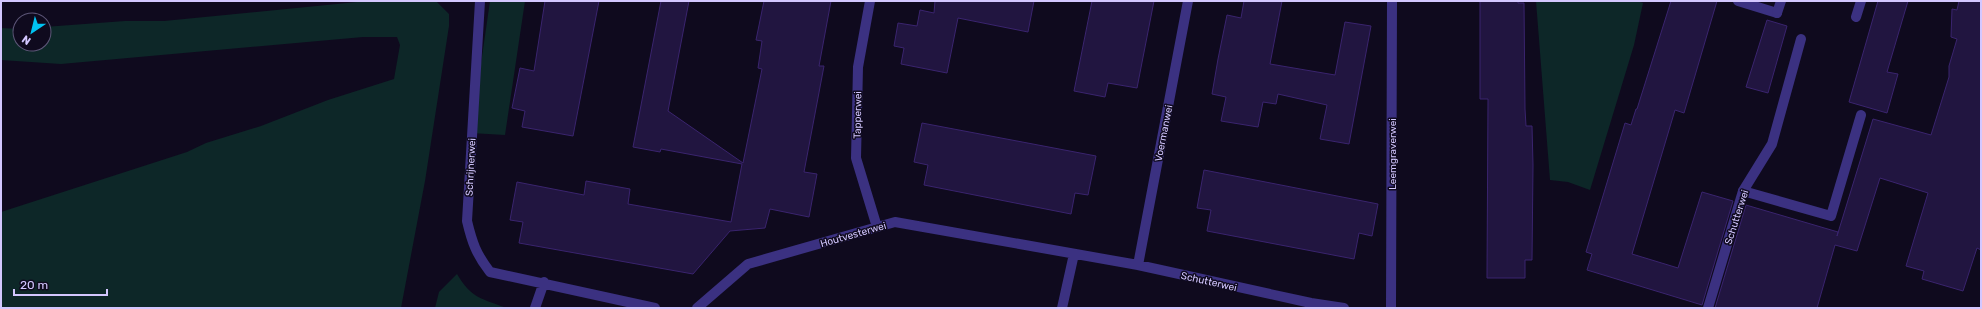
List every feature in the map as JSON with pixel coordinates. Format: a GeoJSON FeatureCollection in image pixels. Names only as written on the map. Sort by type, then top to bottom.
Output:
{"type":"FeatureCollection","features":[{"type":"Feature","properties":{"kind":"street","name":"Schrijnerwei"},"geometry":{"type":"LineString","coordinates":[[480,1],[467,221],[473,244],[479,257],[490,272],[544,282]]}},
{"type":"Feature","properties":{"kind":"street","name":"Tapperwei"},"geometry":{"type":"LineString","coordinates":[[870,1],[858,67],[856,158],[877,227]]}},
{"type":"Feature","properties":{"kind":"street","name":"Voermanwei"},"geometry":{"type":"LineString","coordinates":[[1138,265],[1188,1]]}},
{"type":"Feature","properties":{"kind":"street","name":"Leemgraverwei"},"geometry":{"type":"LineString","coordinates":[[1391,308],[1392,1]]}},
{"type":"Feature","properties":{"kind":"street"},"geometry":{"type":"LineString","coordinates":[[1738,1],[1777,12],[1781,1]]}},
{"type":"Feature","properties":{"kind":"street"},"geometry":{"type":"LineString","coordinates":[[1856,17],[1861,1]]}},
{"type":"Feature","properties":{"kind":"street","name":"Schutterwei"},"geometry":{"type":"LineString","coordinates":[[1708,308],[1743,191],[1772,144],[1801,39]]}},
{"type":"Feature","properties":{"kind":"street"},"geometry":{"type":"LineString","coordinates":[[1743,191],[1831,216],[1861,115]]}},
{"type":"Feature","properties":{"kind":"street","name":"Houtvesterwei"},"geometry":{"type":"LineString","coordinates":[[696,308],[748,264],[895,222],[1074,254]]}},
{"type":"Feature","properties":{"kind":"street"},"geometry":{"type":"LineString","coordinates":[[1062,308],[1074,254]]}},
{"type":"Feature","properties":{"kind":"street","name":"Schutterwei"},"geometry":{"type":"LineString","coordinates":[[1074,254],[1138,265],[1312,306],[1344,308]]}},
{"type":"Feature","properties":{"kind":"street"},"geometry":{"type":"LineString","coordinates":[[535,308],[544,282],[655,308]]}},
{"type":"Feature","properties":{"kind":"green space"},"geometry":{"type":"Polygon","coordinates":[[[367,1],[436,1],[449,14],[449,26],[425,181],[401,308],[1,308],[1,212],[187,152],[206,143],[261,126],[328,100],[394,79],[400,45],[397,37],[363,37],[61,64],[1,60],[1,28],[12,29],[12,52],[52,52],[52,26],[125,21],[164,21],[367,1]]]}},
{"type":"Feature","properties":{"kind":"green space"},"geometry":{"type":"Polygon","coordinates":[[[490,1],[525,1],[505,135],[471,133],[490,1]]]}},
{"type":"Feature","properties":{"kind":"green space"},"geometry":{"type":"Polygon","coordinates":[[[1536,1],[1637,1],[1643,3],[1634,45],[1590,190],[1568,182],[1550,180],[1536,1]]]}},
{"type":"Feature","properties":{"kind":"green space"},"geometry":{"type":"Polygon","coordinates":[[[457,274],[472,293],[484,300],[507,308],[435,308],[439,292],[457,274]]]}},
{"type":"Feature","properties":{"kind":"building"},"geometry":{"type":"Polygon","coordinates":[[[545,1],[599,1],[573,136],[522,127],[525,111],[512,108],[520,68],[534,71],[545,1]]]}},
{"type":"Feature","properties":{"kind":"building"},"geometry":{"type":"Polygon","coordinates":[[[661,1],[689,1],[668,111],[743,163],[762,69],[758,68],[762,41],[756,40],[764,1],[831,1],[819,66],[824,66],[804,172],[817,174],[809,217],[770,209],[765,228],[730,231],[693,274],[519,243],[523,222],[510,220],[517,182],[584,195],[586,181],[630,189],[628,204],[731,222],[742,164],[661,149],[660,152],[633,147],[661,1]]]}},
{"type":"Feature","properties":{"kind":"building"},"geometry":{"type":"Polygon","coordinates":[[[935,1],[1034,1],[1028,32],[958,18],[947,73],[901,64],[904,48],[894,46],[898,23],[917,26],[920,10],[934,13],[935,1]]]}},
{"type":"Feature","properties":{"kind":"building"},"geometry":{"type":"Polygon","coordinates":[[[1092,1],[1154,1],[1137,88],[1108,83],[1105,97],[1074,91],[1092,1]]]}},
{"type":"Feature","properties":{"kind":"building"},"geometry":{"type":"Polygon","coordinates":[[[1244,1],[1282,1],[1270,64],[1335,75],[1345,22],[1371,26],[1349,144],[1320,139],[1327,105],[1278,94],[1276,104],[1263,102],[1258,127],[1221,121],[1226,97],[1212,94],[1218,59],[1227,15],[1241,18],[1244,1]]]}},
{"type":"Feature","properties":{"kind":"building"},"geometry":{"type":"Polygon","coordinates":[[[1480,1],[1518,1],[1518,3],[1524,3],[1525,109],[1526,126],[1532,126],[1533,165],[1532,260],[1525,260],[1525,278],[1487,278],[1488,99],[1480,99],[1480,1]]]}},
{"type":"Feature","properties":{"kind":"building"},"geometry":{"type":"Polygon","coordinates":[[[1671,1],[1717,1],[1684,113],[1675,110],[1632,254],[1678,268],[1702,192],[1733,201],[1702,305],[1587,270],[1592,254],[1586,252],[1625,123],[1631,125],[1671,1]]]}},
{"type":"Feature","properties":{"kind":"building"},"geometry":{"type":"Polygon","coordinates":[[[1878,1],[1908,1],[1887,72],[1898,74],[1887,113],[1849,102],[1878,1]]]}},
{"type":"Feature","properties":{"kind":"building"},"geometry":{"type":"Polygon","coordinates":[[[1959,1],[1981,1],[1981,250],[1977,248],[1963,291],[1922,279],[1924,271],[1906,266],[1928,193],[1880,178],[1857,251],[1835,245],[1817,308],[1715,308],[1746,205],[1838,232],[1837,236],[1873,119],[1931,135],[1949,77],[1949,66],[1957,39],[1951,37],[1952,9],[1957,10],[1959,1]]]}},
{"type":"Feature","properties":{"kind":"building"},"geometry":{"type":"Polygon","coordinates":[[[1767,20],[1787,26],[1768,93],[1746,87],[1767,20]]]}},
{"type":"Feature","properties":{"kind":"building"},"geometry":{"type":"Polygon","coordinates":[[[922,123],[1096,156],[1088,195],[1075,193],[1071,214],[924,185],[928,165],[914,162],[922,123]]]}},
{"type":"Feature","properties":{"kind":"building"},"geometry":{"type":"Polygon","coordinates":[[[1204,170],[1378,204],[1372,236],[1359,233],[1354,259],[1207,231],[1211,210],[1197,208],[1204,170]]]}}]}
